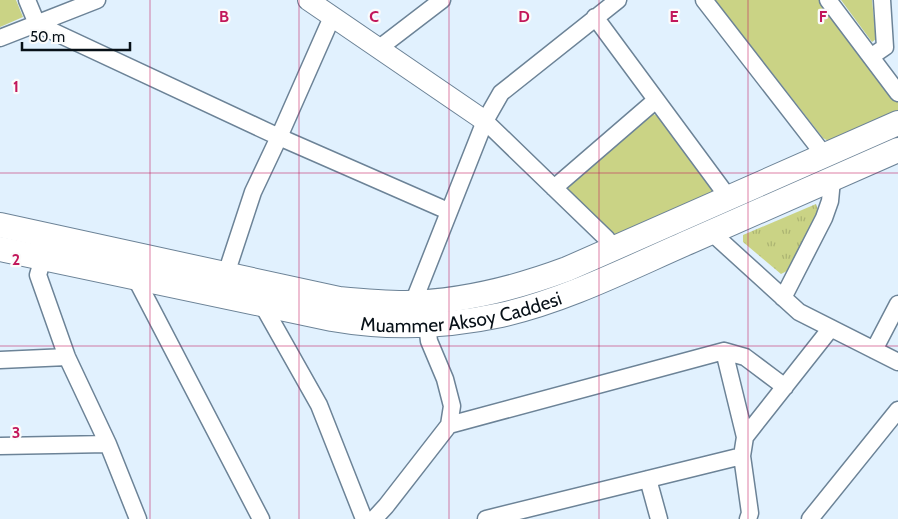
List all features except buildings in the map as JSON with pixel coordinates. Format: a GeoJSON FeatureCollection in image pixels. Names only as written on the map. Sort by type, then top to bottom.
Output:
{"type":"FeatureCollection","features":[{"type":"Feature","properties":{"kind":"main road"},"geometry":{"type":"LineString","coordinates":[[0,225],[339,299],[384,303],[460,297],[520,284],[567,269],[898,123]]}},
{"type":"Feature","properties":{"kind":"main road","name":"Muammer Aksoy Caddesi"},"geometry":{"type":"LineString","coordinates":[[0,249],[332,319],[386,326],[470,321],[527,308],[561,296],[898,150]]}},
{"type":"Feature","properties":{"kind":"street"},"geometry":{"type":"LineString","coordinates":[[27,0],[37,24],[279,137],[448,211]]}},
{"type":"Feature","properties":{"kind":"street"},"geometry":{"type":"LineString","coordinates":[[0,38],[97,0]]}},
{"type":"Feature","properties":{"kind":"street"},"geometry":{"type":"LineString","coordinates":[[308,0],[485,121],[607,240],[609,250]]}},
{"type":"Feature","properties":{"kind":"street"},"geometry":{"type":"LineString","coordinates":[[378,49],[442,0]]}},
{"type":"Feature","properties":{"kind":"street"},"geometry":{"type":"LineString","coordinates":[[374,519],[449,425],[452,406],[445,379],[429,341],[427,324],[415,310],[413,302],[485,121],[501,93],[618,0]]}},
{"type":"Feature","properties":{"kind":"street"},"geometry":{"type":"LineString","coordinates":[[704,0],[825,156]]}},
{"type":"Feature","properties":{"kind":"street"},"geometry":{"type":"LineString","coordinates":[[828,0],[898,93]]}},
{"type":"Feature","properties":{"kind":"street"},"geometry":{"type":"LineString","coordinates":[[872,56],[885,47],[882,0]]}},
{"type":"Feature","properties":{"kind":"street"},"geometry":{"type":"LineString","coordinates":[[226,274],[253,192],[332,17]]}},
{"type":"Feature","properties":{"kind":"street"},"geometry":{"type":"LineString","coordinates":[[595,17],[728,197]]}},
{"type":"Feature","properties":{"kind":"street"},"geometry":{"type":"LineString","coordinates":[[554,188],[656,100]]}},
{"type":"Feature","properties":{"kind":"street"},"geometry":{"type":"LineString","coordinates":[[783,298],[824,218],[830,201],[832,180]]}},
{"type":"Feature","properties":{"kind":"street"},"geometry":{"type":"LineString","coordinates":[[711,232],[799,312],[898,362]]}},
{"type":"Feature","properties":{"kind":"street"},"geometry":{"type":"LineString","coordinates":[[43,258],[38,276],[67,357],[108,444],[138,519]]}},
{"type":"Feature","properties":{"kind":"street"},"geometry":{"type":"LineString","coordinates":[[134,277],[261,519]]}},
{"type":"Feature","properties":{"kind":"street"},"geometry":{"type":"LineString","coordinates":[[262,304],[319,405],[364,519]]}},
{"type":"Feature","properties":{"kind":"street"},"geometry":{"type":"LineString","coordinates":[[874,350],[898,304]]}},
{"type":"Feature","properties":{"kind":"street"},"geometry":{"type":"LineString","coordinates":[[745,437],[832,328]]}},
{"type":"Feature","properties":{"kind":"street"},"geometry":{"type":"LineString","coordinates":[[449,425],[724,351],[745,357],[786,387]]}},
{"type":"Feature","properties":{"kind":"street"},"geometry":{"type":"LineString","coordinates":[[724,351],[745,437],[742,456],[750,513],[748,519]]}},
{"type":"Feature","properties":{"kind":"street"},"geometry":{"type":"LineString","coordinates":[[0,360],[67,357]]}},
{"type":"Feature","properties":{"kind":"street"},"geometry":{"type":"LineString","coordinates":[[810,519],[898,410]]}},
{"type":"Feature","properties":{"kind":"street"},"geometry":{"type":"LineString","coordinates":[[0,446],[108,444]]}},
{"type":"Feature","properties":{"kind":"street"},"geometry":{"type":"LineString","coordinates":[[486,519],[549,511],[648,479],[742,456]]}},
{"type":"Feature","properties":{"kind":"street"},"geometry":{"type":"LineString","coordinates":[[648,479],[659,519]]}},
{"type":"Feature","properties":{"kind":"green space"},"geometry":{"type":"Polygon","coordinates":[[[0,0],[16,0],[23,17],[0,27],[0,0]]]}},
{"type":"Feature","properties":{"kind":"green space"},"geometry":{"type":"Polygon","coordinates":[[[715,0],[822,0],[898,100],[898,110],[830,142],[823,138],[715,0]]]}},
{"type":"Feature","properties":{"kind":"green space"},"geometry":{"type":"Polygon","coordinates":[[[841,0],[872,0],[876,39],[872,42],[841,0]]]}},
{"type":"Feature","properties":{"kind":"green space"},"geometry":{"type":"Polygon","coordinates":[[[651,113],[660,117],[715,193],[619,236],[609,231],[566,187],[651,113]]]}},
{"type":"Feature","properties":{"kind":"green space"},"geometry":{"type":"Polygon","coordinates":[[[816,204],[818,210],[789,270],[781,274],[743,242],[743,235],[816,204]]]}}]}
